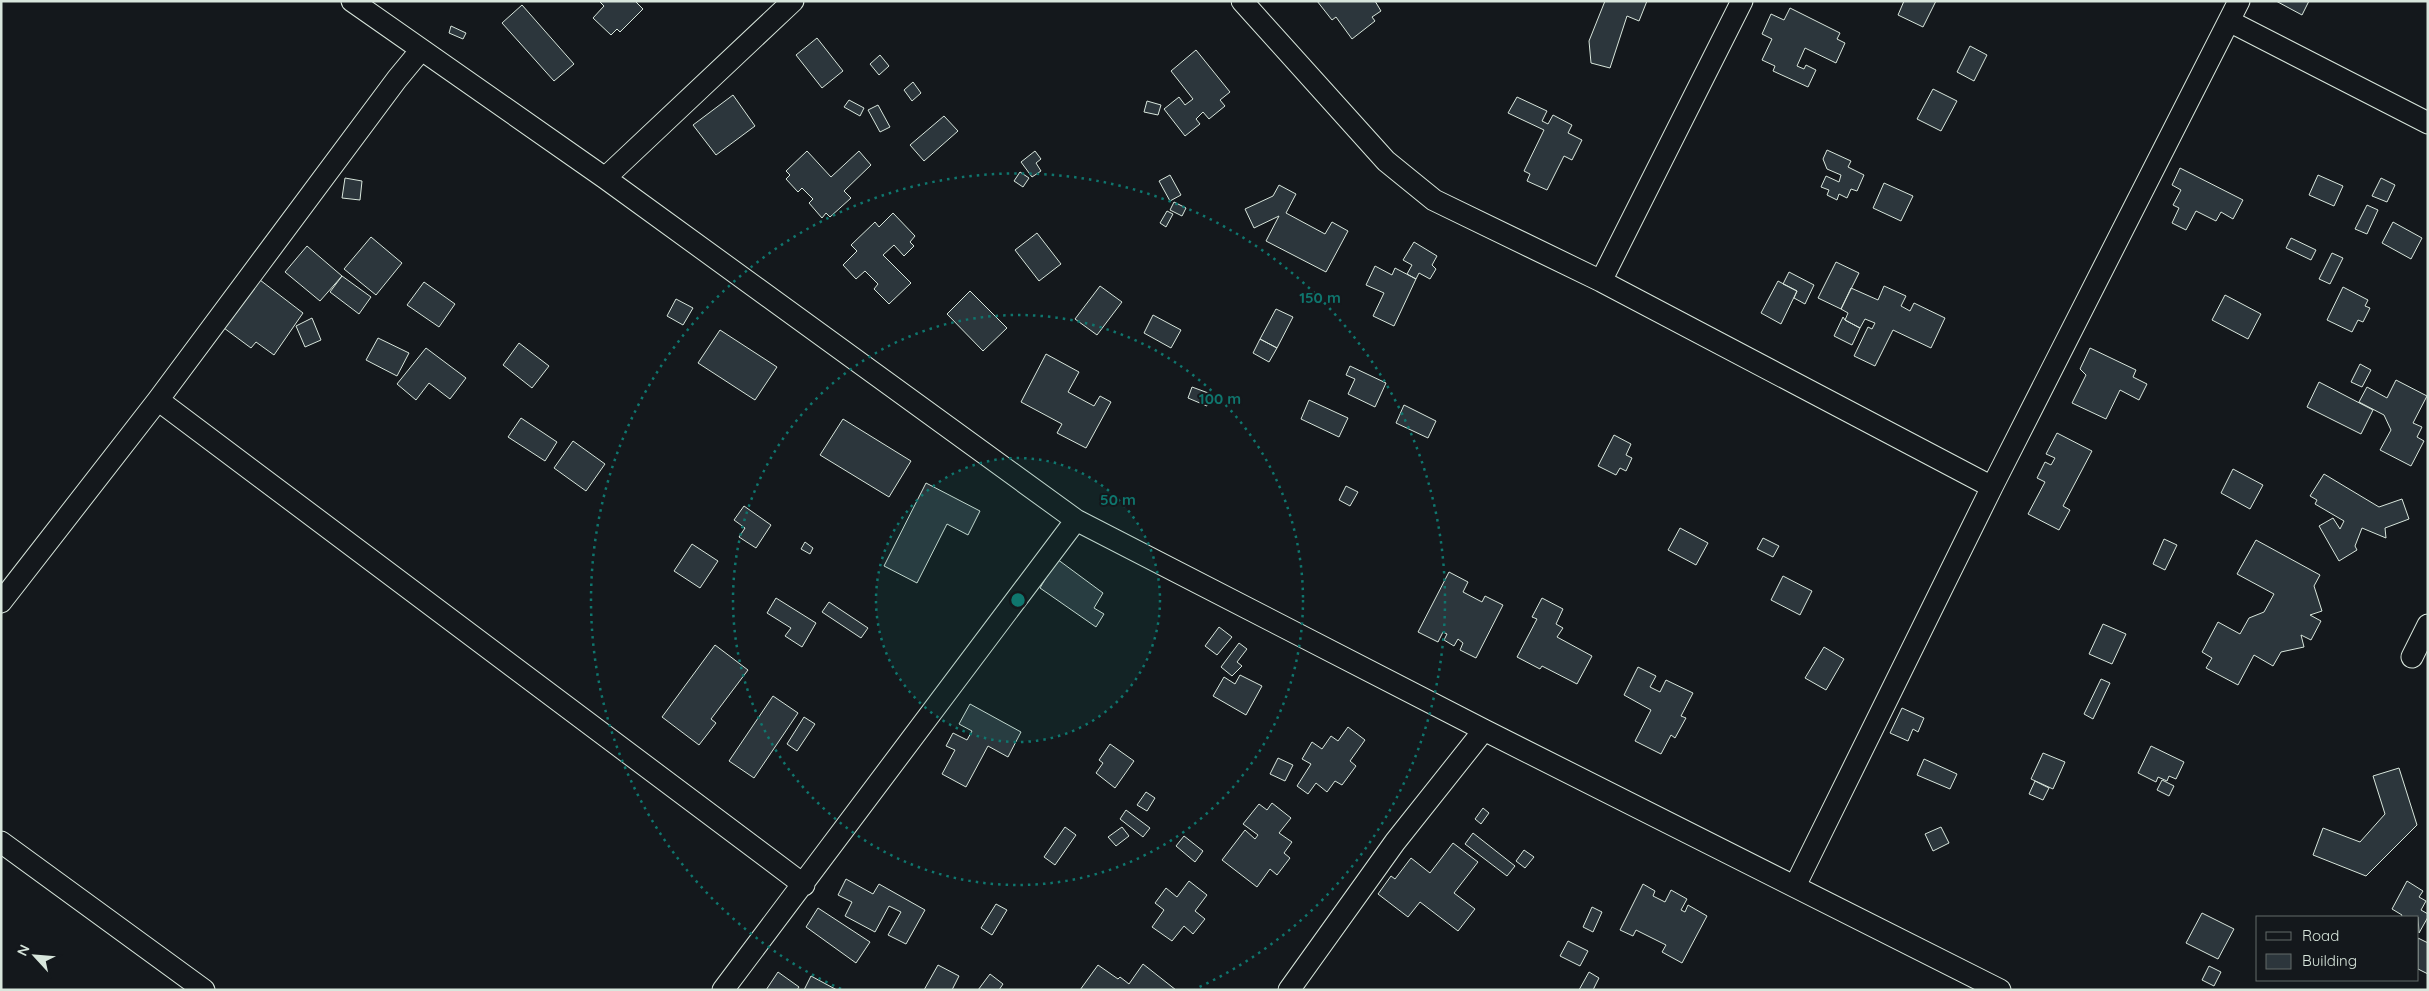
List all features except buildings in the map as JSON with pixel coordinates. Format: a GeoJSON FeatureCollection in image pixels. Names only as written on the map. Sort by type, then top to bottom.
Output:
{"type":"FeatureCollection","features":[{"type":"Feature","properties":{"kind":"street"},"geometry":{"type":"LineString","coordinates":[[352,1],[605,178],[1076,520],[1484,730],[2000,990]]}},
{"type":"Feature","properties":{"kind":"street"},"geometry":{"type":"LineString","coordinates":[[605,178],[792,1]]}},
{"type":"Feature","properties":{"kind":"street"},"geometry":{"type":"LineString","coordinates":[[1242,1],[1359,128],[1386,161],[1434,200],[1601,281],[1992,487]]}},
{"type":"Feature","properties":{"kind":"street"},"geometry":{"type":"LineString","coordinates":[[1601,281],[1742,1]]}},
{"type":"Feature","properties":{"kind":"street"},"geometry":{"type":"LineString","coordinates":[[1795,886],[1992,487],[2239,1]]}},
{"type":"Feature","properties":{"kind":"street"},"geometry":{"type":"LineString","coordinates":[[2229,21],[2428,123]]}},
{"type":"Feature","properties":{"kind":"street"},"geometry":{"type":"LineString","coordinates":[[1,602],[158,400],[397,79],[421,50]]}},
{"type":"Feature","properties":{"kind":"street"},"geometry":{"type":"LineString","coordinates":[[158,400],[804,885]]}},
{"type":"Feature","properties":{"kind":"street"},"geometry":{"type":"LineString","coordinates":[[723,990],[804,885],[1076,520]]}},
{"type":"Feature","properties":{"kind":"street"},"geometry":{"type":"LineString","coordinates":[[2412,657],[2428,625]]}},
{"type":"Feature","properties":{"kind":"street"},"geometry":{"type":"LineString","coordinates":[[1289,990],[1395,842],[1484,730]]}},
{"type":"Feature","properties":{"kind":"street"},"geometry":{"type":"LineString","coordinates":[[1,842],[204,990]]}}]}
